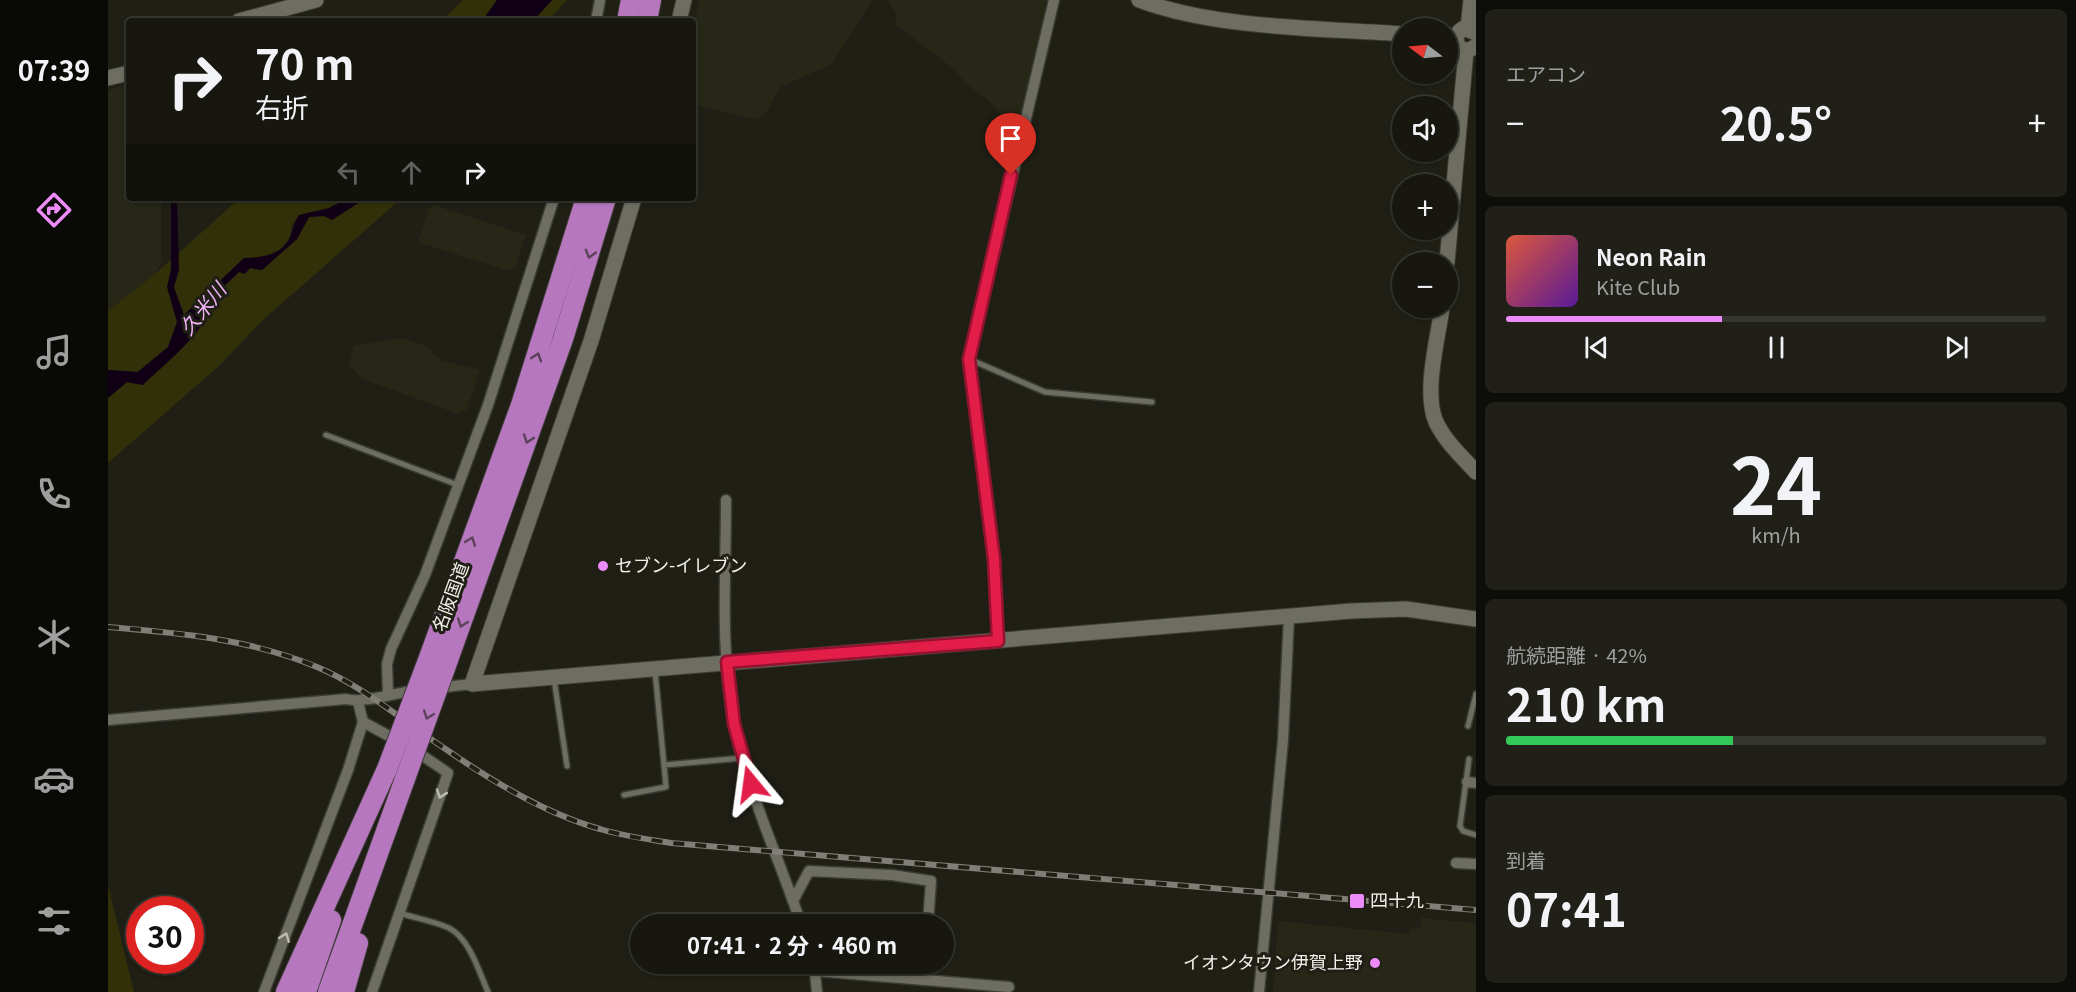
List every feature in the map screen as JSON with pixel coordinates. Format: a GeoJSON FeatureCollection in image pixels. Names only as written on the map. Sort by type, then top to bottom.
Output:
{"type":"FeatureCollection","features":[{"type":"Feature","properties":{"kind":"highway"},"geometry":{"type":"LineString","coordinates":[[628,18],[631,0]]}},
{"type":"Feature","properties":{"kind":"highway"},"geometry":{"type":"LineString","coordinates":[[648,18],[651,0]]}},
{"type":"Feature","properties":{"kind":"highway","name":"名阪国道"},"geometry":{"type":"LineString","coordinates":[[327,992],[406,776],[439,657],[585,201]]}},
{"type":"Feature","properties":{"kind":"highway","name":"名阪国道"},"geometry":{"type":"LineString","coordinates":[[306,992],[387,769],[439,657],[556,360],[605,201]]}},
{"type":"Feature","properties":{"kind":"highway"},"geometry":{"type":"LineString","coordinates":[[286,992],[387,769]]}},
{"type":"Feature","properties":{"kind":"highway"},"geometry":{"type":"LineString","coordinates":[[344,992],[406,776]]}},
{"type":"Feature","properties":{"kind":"street"},"geometry":{"type":"LineString","coordinates":[[250,18],[316,0]]}},
{"type":"Feature","properties":{"kind":"street"},"geometry":{"type":"LineString","coordinates":[[597,18],[600,0]]}},
{"type":"Feature","properties":{"kind":"street"},"geometry":{"type":"LineString","coordinates":[[680,18],[684,0]]}},
{"type":"Feature","properties":{"kind":"street"},"geometry":{"type":"LineString","coordinates":[[998,641],[994,559],[969,359],[1054,0]]}},
{"type":"Feature","properties":{"kind":"street"},"geometry":{"type":"LineString","coordinates":[[1139,0],[1185,14],[1225,20],[1392,33]]}},
{"type":"Feature","properties":{"kind":"street"},"geometry":{"type":"LineString","coordinates":[[1471,0],[1472,30]]}},
{"type":"Feature","properties":{"kind":"street"},"geometry":{"type":"LineString","coordinates":[[1449,252],[1471,49]]}},
{"type":"Feature","properties":{"kind":"street"},"geometry":{"type":"LineString","coordinates":[[108,78],[126,74]]}},
{"type":"Feature","properties":{"kind":"street"},"geometry":{"type":"LineString","coordinates":[[388,693],[387,664],[391,649],[424,575],[458,485],[516,324],[553,201]]}},
{"type":"Feature","properties":{"kind":"street"},"geometry":{"type":"LineString","coordinates":[[472,684],[591,341],[633,201]]}},
{"type":"Feature","properties":{"kind":"street"},"geometry":{"type":"LineString","coordinates":[[1441,318],[1431,407],[1441,432],[1476,472]]}},
{"type":"Feature","properties":{"kind":"street"},"geometry":{"type":"LineString","coordinates":[[726,500],[727,662],[734,724],[797,914]]}},
{"type":"Feature","properties":{"kind":"street"},"geometry":{"type":"LineString","coordinates":[[108,720],[346,699],[358,702],[388,693],[472,684],[1351,611],[1406,609],[1476,619]]}},
{"type":"Feature","properties":{"kind":"street"},"geometry":{"type":"LineString","coordinates":[[1259,992],[1283,740],[1289,617]]}},
{"type":"Feature","properties":{"kind":"street"},"geometry":{"type":"LineString","coordinates":[[264,992],[322,841],[363,722],[358,702]]}},
{"type":"Feature","properties":{"kind":"street"},"geometry":{"type":"LineString","coordinates":[[363,722],[422,754],[448,773],[372,992]]}},
{"type":"Feature","properties":{"kind":"street"},"geometry":{"type":"LineString","coordinates":[[1456,863],[1476,864]]}},
{"type":"Feature","properties":{"kind":"street"},"geometry":{"type":"LineString","coordinates":[[793,902],[809,871],[892,875],[931,881],[929,914]]}},
{"type":"Feature","properties":{"kind":"street"},"geometry":{"type":"LineString","coordinates":[[816,974],[817,992]]}},
{"type":"Feature","properties":{"kind":"street"},"geometry":{"type":"LineString","coordinates":[[874,974],[1009,987]]}},
{"type":"Feature","properties":{"kind":"street"},"geometry":{"type":"LineString","coordinates":[[924,980],[925,974]]}},
{"type":"Feature","properties":{"kind":"lane"},"geometry":{"type":"LineString","coordinates":[[969,359],[1045,392],[1152,402]]}},
{"type":"Feature","properties":{"kind":"lane"},"geometry":{"type":"LineString","coordinates":[[326,435],[458,485]]}},
{"type":"Feature","properties":{"kind":"lane"},"geometry":{"type":"LineString","coordinates":[[624,795],[666,787],[655,669]]}},
{"type":"Feature","properties":{"kind":"lane"},"geometry":{"type":"LineString","coordinates":[[554,678],[567,766]]}},
{"type":"Feature","properties":{"kind":"lane"},"geometry":{"type":"LineString","coordinates":[[1468,726],[1476,694]]}},
{"type":"Feature","properties":{"kind":"lane"},"geometry":{"type":"LineString","coordinates":[[664,765],[744,757]]}},
{"type":"Feature","properties":{"kind":"lane"},"geometry":{"type":"LineString","coordinates":[[1469,759],[1472,783],[1461,826],[1463,831],[1476,835]]}},
{"type":"Feature","properties":{"kind":"lane"},"geometry":{"type":"LineString","coordinates":[[399,914],[449,928],[458,934],[488,992]]}},
{"type":"Feature","properties":{"kind":"shaded area"},"geometry":{"type":"Polygon","coordinates":[[[463,0],[497,0],[484,18],[444,18],[463,0]]]}},
{"type":"Feature","properties":{"kind":"shaded area"},"geometry":{"type":"Polygon","coordinates":[[[552,0],[567,0],[551,18],[535,18],[552,0]]]}},
{"type":"Feature","properties":{"kind":"shaded area"},"geometry":{"type":"Polygon","coordinates":[[[699,0],[872,0],[832,64],[780,87],[766,113],[756,120],[696,105],[695,18],[699,0]]]}},
{"type":"Feature","properties":{"kind":"shaded area"},"geometry":{"type":"Polygon","coordinates":[[[888,0],[1049,0],[1020,122],[1004,119],[988,100],[970,87],[951,67],[896,25],[896,13],[888,0]]]}},
{"type":"Feature","properties":{"kind":"shaded area"},"geometry":{"type":"Polygon","coordinates":[[[126,85],[126,201],[161,201],[161,263],[156,273],[108,311],[108,90],[126,85]]]}},
{"type":"Feature","properties":{"kind":"shaded area"},"geometry":{"type":"Polygon","coordinates":[[[237,201],[342,201],[329,208],[299,215],[292,225],[290,238],[278,252],[259,258],[217,283],[177,322],[168,347],[137,372],[108,370],[108,311],[156,273],[237,201]]]}},
{"type":"Feature","properties":{"kind":"shaded area"},"geometry":{"type":"Polygon","coordinates":[[[359,201],[399,201],[263,320],[220,365],[108,463],[108,398],[127,382],[143,385],[202,307],[228,280],[242,270],[250,268],[262,270],[297,239],[309,217],[324,216],[359,201]]]}},
{"type":"Feature","properties":{"kind":"shaded area"},"geometry":{"type":"Polygon","coordinates":[[[433,205],[526,235],[515,268],[505,270],[418,242],[429,208],[433,205]]]}},
{"type":"Feature","properties":{"kind":"shaded area"},"geometry":{"type":"Polygon","coordinates":[[[402,338],[425,346],[441,360],[480,370],[467,409],[458,414],[363,379],[349,365],[354,346],[402,338]]]}},
{"type":"Feature","properties":{"kind":"shaded area"},"geometry":{"type":"Polygon","coordinates":[[[108,885],[126,959],[126,974],[130,974],[134,992],[108,992],[108,885]]]}},
{"type":"Feature","properties":{"kind":"shaded area","name":"イオンタウン伊賀上野"},"geometry":{"type":"Polygon","coordinates":[[[1421,918],[1476,923],[1476,992],[1273,992],[1278,921],[1409,934],[1410,928],[1420,929],[1421,918]]]}},
{"type":"Feature","properties":{"kind":"water"},"geometry":{"type":"Polygon","coordinates":[[[497,0],[552,0],[536,18],[484,18],[497,0]]]}},
{"type":"Feature","properties":{"kind":"water","name":"久米川"},"geometry":{"type":"Polygon","coordinates":[[[171,201],[177,201],[179,270],[174,287],[184,315],[244,258],[264,256],[282,248],[287,243],[299,215],[329,208],[342,201],[361,201],[332,220],[324,216],[309,217],[297,239],[262,270],[250,268],[245,274],[239,272],[208,302],[208,311],[195,334],[143,385],[127,382],[108,398],[108,370],[138,372],[168,347],[177,322],[167,287],[171,269],[171,201]]]}},
{"type":"Feature","properties":{"kind":"railway"},"geometry":{"type":"LineString","coordinates":[[108,627],[214,639],[292,657],[317,667],[352,684],[465,762],[520,796],[580,823],[626,835],[671,843],[1476,910]]}},
{"type":"Feature","properties":{"kind":"place","name":"セブン-イレブン"},"geometry":{"type":"Point","coordinates":[603,566]}},
{"type":"Feature","properties":{"kind":"place","name":"四十九"},"geometry":{"type":"Point","coordinates":[1357,901]}},
{"type":"Feature","properties":{"kind":"place","name":"イオンタウン伊賀上野"},"geometry":{"type":"Point","coordinates":[1375,963]}},
{"type":"Feature","properties":{"kind":"route"},"geometry":{"type":"LineString","coordinates":[[751,784],[734,724],[727,662],[998,641],[994,559],[969,359],[1011,175]]}}]}
